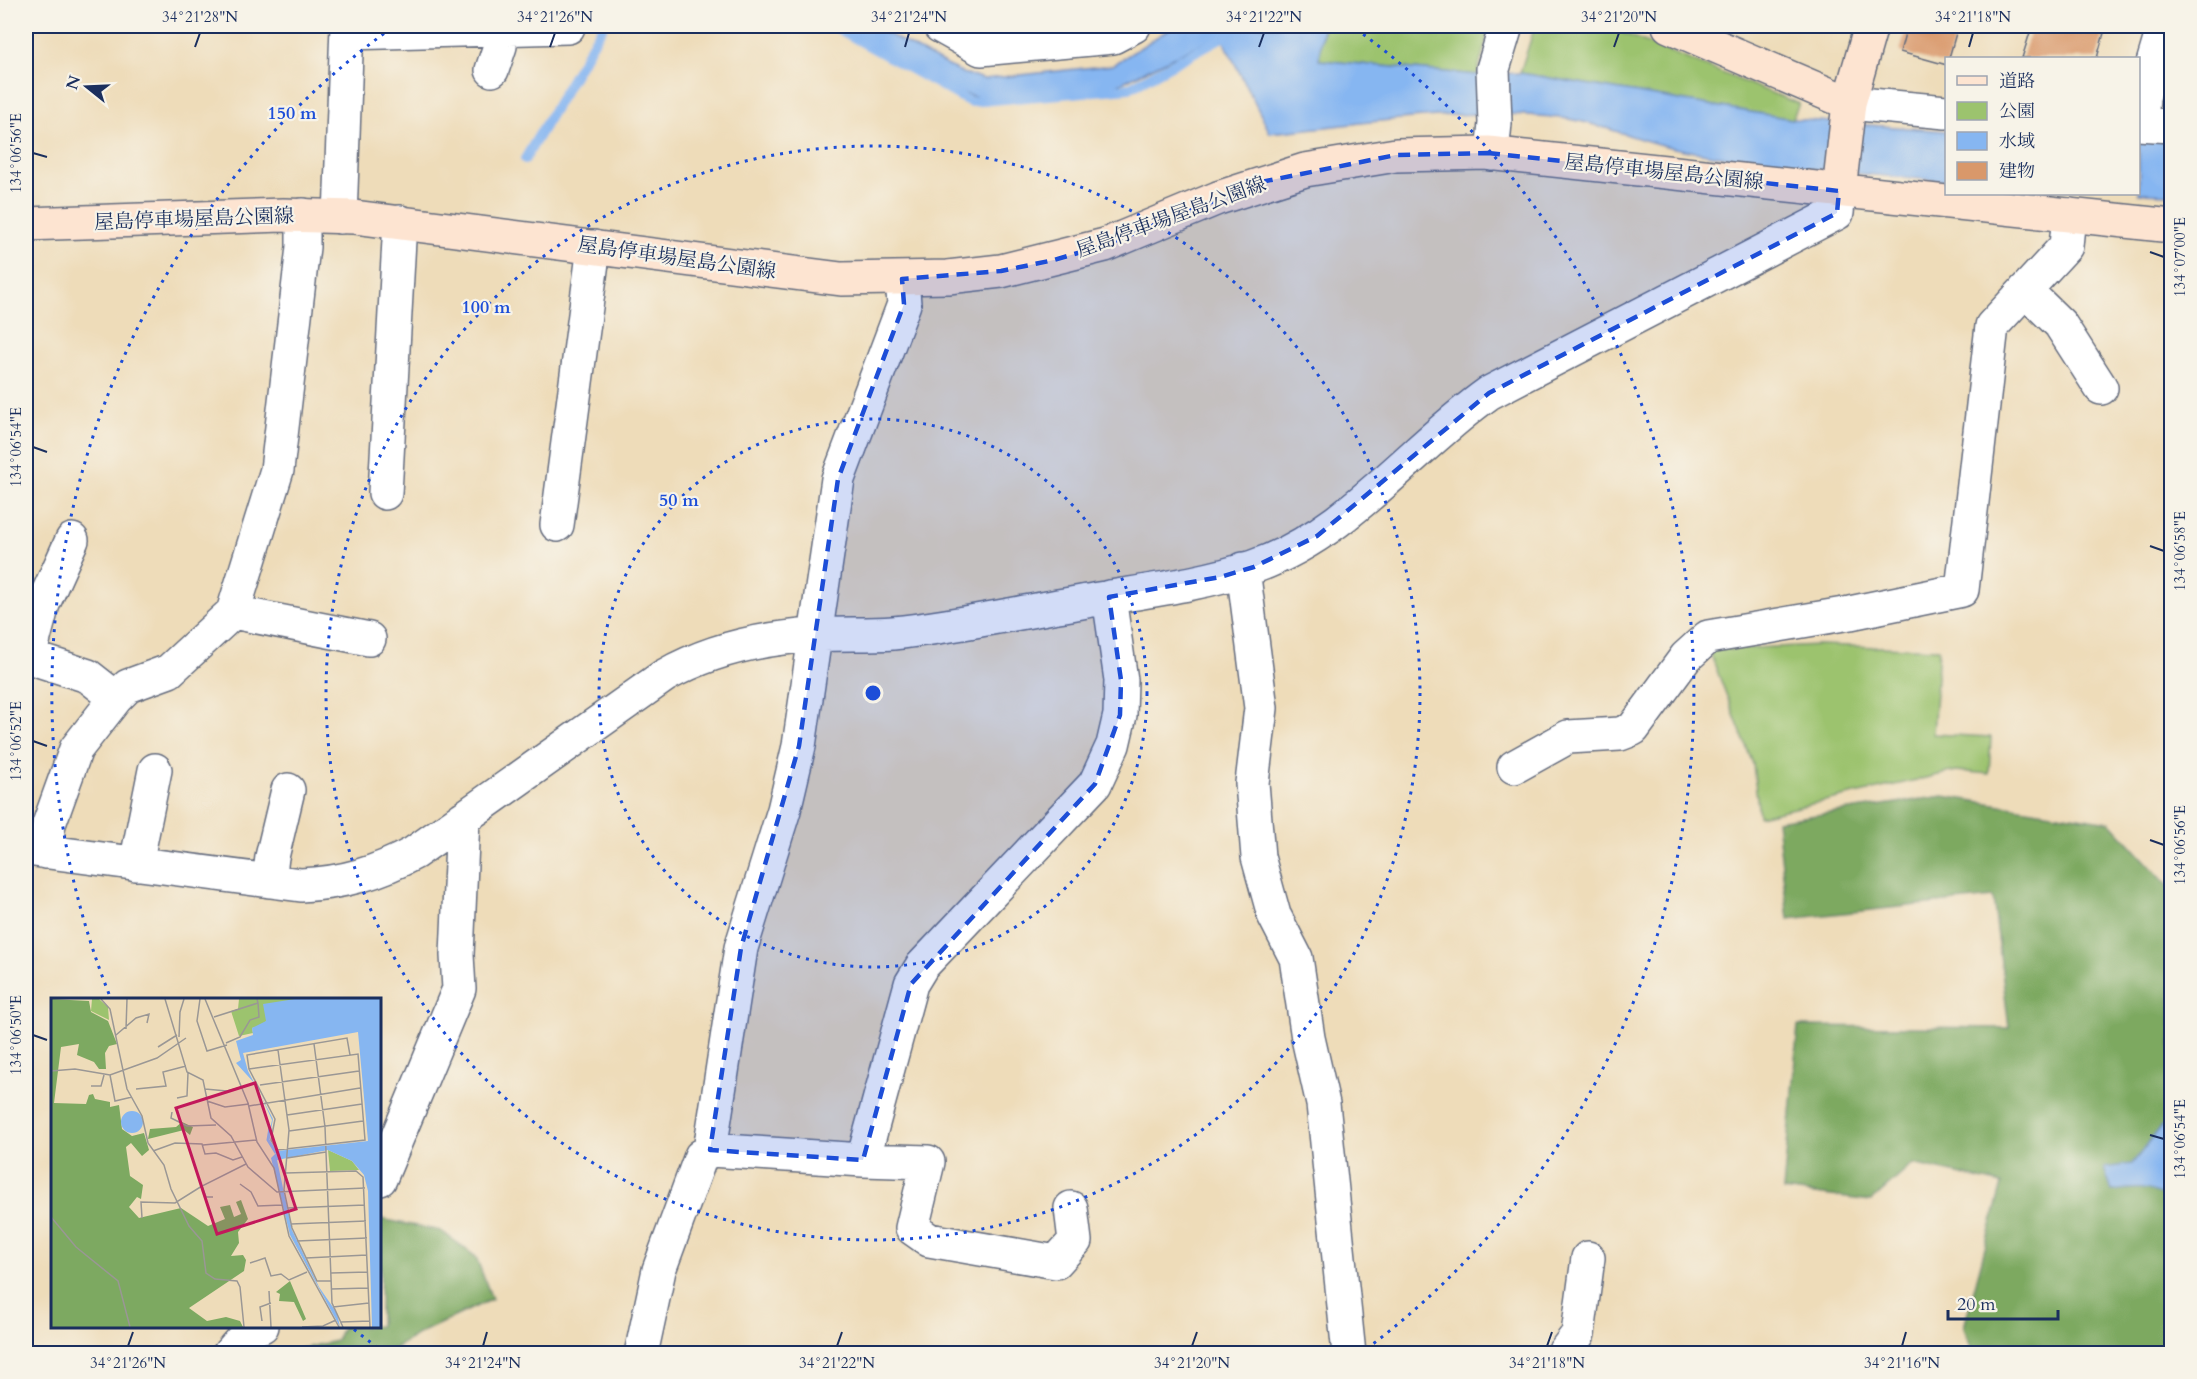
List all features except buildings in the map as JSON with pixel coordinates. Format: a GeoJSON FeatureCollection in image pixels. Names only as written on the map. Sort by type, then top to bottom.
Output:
{"type":"FeatureCollection","features":[{"type":"Feature","properties":{"kind":"main road"},"geometry":{"type":"LineString","coordinates":[[1669,26],[1849,103]]}},
{"type":"Feature","properties":{"kind":"main road"},"geometry":{"type":"LineString","coordinates":[[1839,191],[1849,103],[1871,26]]}},
{"type":"Feature","properties":{"kind":"main road","name":"屋島停車場屋島公園線"},"geometry":{"type":"LineString","coordinates":[[26,224],[303,215],[340,217],[400,222],[831,278],[903,279],[1001,271],[1054,260],[1105,245],[1218,198],[1305,170],[1396,155],[1442,152],[1493,138],[1839,191],[2172,226]]}},
{"type":"Feature","properties":{"kind":"street"},"geometry":{"type":"LineString","coordinates":[[940,26],[981,49],[1113,37],[1134,26]]}},
{"type":"Feature","properties":{"kind":"street"},"geometry":{"type":"LineString","coordinates":[[1493,138],[1493,69],[1506,26]]}},
{"type":"Feature","properties":{"kind":"street"},"geometry":{"type":"LineString","coordinates":[[2150,125],[2143,97],[2164,26]]}},
{"type":"Feature","properties":{"kind":"street"},"geometry":{"type":"LineString","coordinates":[[340,217],[347,29],[567,27]]}},
{"type":"Feature","properties":{"kind":"street"},"geometry":{"type":"LineString","coordinates":[[492,70],[500,46],[500,29]]}},
{"type":"Feature","properties":{"kind":"street"},"geometry":{"type":"LineString","coordinates":[[1849,103],[1945,112]]}},
{"type":"Feature","properties":{"kind":"street"},"geometry":{"type":"LineString","coordinates":[[303,215],[303,247],[277,470],[232,612],[169,671],[128,686],[116,698],[76,749],[49,824],[35,850],[301,885],[331,883],[360,877],[388,867],[414,852],[664,676],[690,661],[745,644],[815,635],[906,632],[1220,577],[1243,570],[1286,553],[1345,516],[1444,427],[1489,393],[1837,213],[1839,191]]}},
{"type":"Feature","properties":{"kind":"street"},"geometry":{"type":"LineString","coordinates":[[1514,767],[1568,737],[1620,734],[1633,729],[1686,657],[1708,636],[1850,613],[1962,590],[1992,326],[2066,246],[2069,215]]}},
{"type":"Feature","properties":{"kind":"street"},"geometry":{"type":"LineString","coordinates":[[385,493],[400,222]]}},
{"type":"Feature","properties":{"kind":"street"},"geometry":{"type":"LineString","coordinates":[[557,525],[594,247]]}},
{"type":"Feature","properties":{"kind":"street"},"geometry":{"type":"LineString","coordinates":[[710,1150],[741,948],[792,778],[799,746],[838,479],[904,304],[903,279]]}},
{"type":"Feature","properties":{"kind":"street"},"geometry":{"type":"LineString","coordinates":[[2025,290],[2060,324],[2101,388]]}},
{"type":"Feature","properties":{"kind":"street"},"geometry":{"type":"LineString","coordinates":[[72,540],[43,604],[29,657],[88,676],[116,698]]}},
{"type":"Feature","properties":{"kind":"street"},"geometry":{"type":"LineString","coordinates":[[1243,570],[1261,708],[1252,783],[1258,857],[1274,915],[1296,957],[1308,1038],[1323,1104],[1349,1353]]}},
{"type":"Feature","properties":{"kind":"street"},"geometry":{"type":"LineString","coordinates":[[863,1160],[910,984],[922,966],[1095,784],[1113,746],[1120,715],[1121,680],[1109,597]]}},
{"type":"Feature","properties":{"kind":"street"},"geometry":{"type":"LineString","coordinates":[[232,612],[369,639]]}},
{"type":"Feature","properties":{"kind":"street"},"geometry":{"type":"LineString","coordinates":[[136,864],[155,770]]}},
{"type":"Feature","properties":{"kind":"street"},"geometry":{"type":"LineString","coordinates":[[269,881],[272,856],[288,790]]}},
{"type":"Feature","properties":{"kind":"street"},"geometry":{"type":"LineString","coordinates":[[383,1162],[459,989],[457,955],[463,818]]}},
{"type":"Feature","properties":{"kind":"street"},"geometry":{"type":"LineString","coordinates":[[641,1353],[658,1270],[701,1156],[710,1150],[928,1162],[912,1228],[930,1240],[1056,1262],[1075,1241],[1071,1208]]}},
{"type":"Feature","properties":{"kind":"street"},"geometry":{"type":"LineString","coordinates":[[1563,1353],[1578,1334],[1588,1258]]}},
{"type":"Feature","properties":{"kind":"street"},"geometry":{"type":"LineString","coordinates":[[229,1353],[250,1330],[256,1328]]}},
{"type":"Feature","properties":{"kind":"highlighted area"},"geometry":{"type":"Polygon","coordinates":[[[1488,153],[1839,191],[1837,213],[1489,393],[1317,536],[1254,567],[1220,577],[1109,597],[1121,680],[1120,715],[1095,784],[911,984],[863,1160],[710,1150],[741,948],[799,746],[838,479],[904,304],[902,279],[1001,271],[1054,260],[1105,245],[1261,182],[1396,155],[1488,153]]]}},
{"type":"Feature","properties":{"kind":"green space"},"geometry":{"type":"Polygon","coordinates":[[[1324,26],[1490,26],[1477,75],[1318,60],[1324,26]]]}},
{"type":"Feature","properties":{"kind":"green space"},"geometry":{"type":"Polygon","coordinates":[[[1535,26],[1606,26],[1799,104],[1792,119],[1520,73],[1535,26]]]}},
{"type":"Feature","properties":{"kind":"green space"},"geometry":{"type":"Polygon","coordinates":[[[1819,645],[1939,649],[1933,734],[1991,737],[1989,774],[1956,771],[1759,816],[1753,764],[1709,650],[1819,645]]]}},
{"type":"Feature","properties":{"kind":"green space"},"geometry":{"type":"Polygon","coordinates":[[[1943,796],[2110,822],[2171,889],[2171,1353],[1973,1353],[1964,1327],[2002,1184],[1913,1164],[1871,1201],[1783,1190],[1798,1026],[2009,1028],[1993,897],[1788,919],[1777,821],[1943,796]]]}},
{"type":"Feature","properties":{"kind":"green space"},"geometry":{"type":"Polygon","coordinates":[[[381,1219],[441,1231],[476,1257],[492,1299],[418,1334],[387,1353],[282,1353],[336,1341],[342,1328],[381,1328],[381,1219]]]}},
{"type":"Feature","properties":{"kind":"water"},"geometry":{"type":"Polygon","coordinates":[[[833,26],[873,26],[962,73],[984,79],[1113,65],[1174,26],[1323,26],[1319,60],[1477,75],[1520,73],[1792,119],[1945,131],[1945,181],[1815,169],[1717,156],[1668,147],[1577,121],[1525,115],[1452,115],[1270,133],[1220,34],[1113,87],[978,98],[948,89],[833,26]]]}},
{"type":"Feature","properties":{"kind":"water"},"geometry":{"type":"Polygon","coordinates":[[[2140,139],[2171,140],[2171,194],[2140,193],[2140,139]]]}},
{"type":"Feature","properties":{"kind":"water"},"geometry":{"type":"Polygon","coordinates":[[[2171,1121],[2171,1201],[2150,1190],[2112,1191],[2104,1168],[2132,1164],[2161,1127],[2171,1121]]]}},
{"type":"Feature","properties":{"kind":"waterway"},"geometry":{"type":"LineString","coordinates":[[525,159],[603,26]]}},
{"type":"Feature","properties":{"kind":"waterway"},"geometry":{"type":"LineString","coordinates":[[833,26],[970,102],[1129,88],[1242,26]]}}]}
